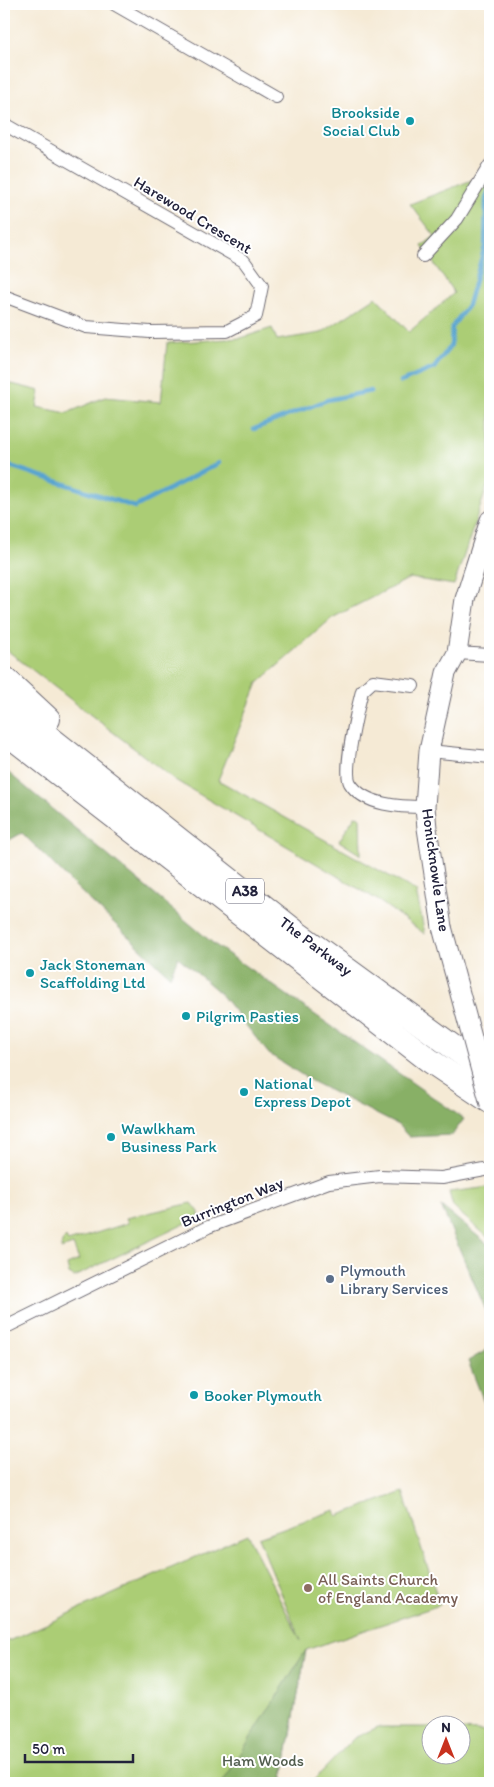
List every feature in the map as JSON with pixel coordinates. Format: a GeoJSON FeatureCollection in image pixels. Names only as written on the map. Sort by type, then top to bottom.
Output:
{"type":"FeatureCollection","features":[{"type":"Feature","properties":{"kind":"highway","name":"A38"},"geometry":{"type":"LineString","coordinates":[[4,678],[145,812]]}},
{"type":"Feature","properties":{"kind":"highway","name":"The Parkway"},"geometry":{"type":"LineString","coordinates":[[4,702],[298,934],[490,1074]]}},
{"type":"Feature","properties":{"kind":"highway","name":"The Parkway"},"geometry":{"type":"LineString","coordinates":[[4,731],[429,1060],[490,1103]]}},
{"type":"Feature","properties":{"kind":"highway","name":"A38"},"geometry":{"type":"LineString","coordinates":[[4,736],[31,752]]}},
{"type":"Feature","properties":{"kind":"street"},"geometry":{"type":"LineString","coordinates":[[114,4],[276,97]]}},
{"type":"Feature","properties":{"kind":"street","name":"Harewood Crescent"},"geometry":{"type":"LineString","coordinates":[[4,124],[244,261],[262,286],[256,316],[227,331],[150,332],[86,327],[4,296]]}},
{"type":"Feature","properties":{"kind":"street"},"geometry":{"type":"LineString","coordinates":[[422,256],[457,219],[490,165]]}},
{"type":"Feature","properties":{"kind":"street","name":"Honicknowle Lane"},"geometry":{"type":"LineString","coordinates":[[490,520],[466,599],[457,653],[446,673],[429,751],[425,807],[442,927],[490,1103]]}},
{"type":"Feature","properties":{"kind":"street"},"geometry":{"type":"LineString","coordinates":[[457,653],[490,655]]}},
{"type":"Feature","properties":{"kind":"street"},"geometry":{"type":"LineString","coordinates":[[413,686],[373,681],[362,690],[348,768],[349,781],[356,789],[384,803],[405,807],[425,807]]}},
{"type":"Feature","properties":{"kind":"street"},"geometry":{"type":"LineString","coordinates":[[429,751],[490,757]]}},
{"type":"Feature","properties":{"kind":"street","name":"Burrington Way"},"geometry":{"type":"LineString","coordinates":[[4,1328],[208,1227],[329,1182],[380,1176],[442,1178],[490,1169]]}},
{"type":"Feature","properties":{"kind":"green space"},"geometry":{"type":"Polygon","coordinates":[[[490,166],[490,478],[454,585],[410,578],[332,618],[258,683],[218,780],[416,891],[425,934],[376,899],[175,780],[4,648],[4,382],[40,391],[37,407],[67,413],[105,397],[161,402],[167,343],[241,338],[272,328],[277,340],[321,333],[376,297],[409,332],[454,293],[422,246],[435,236],[410,204],[472,180],[490,166]]]}},
{"type":"Feature","properties":{"kind":"green space"},"geometry":{"type":"Polygon","coordinates":[[[4,769],[214,944],[464,1119],[452,1135],[409,1137],[398,1125],[313,1082],[269,1054],[220,993],[178,957],[170,976],[22,833],[4,843],[4,769]]]}},
{"type":"Feature","properties":{"kind":"green space"},"geometry":{"type":"Polygon","coordinates":[[[355,816],[360,817],[361,855],[339,841],[355,816]]]}},
{"type":"Feature","properties":{"kind":"green space"},"geometry":{"type":"Polygon","coordinates":[[[490,1187],[490,1239],[453,1207],[449,1192],[490,1187]]]}},
{"type":"Feature","properties":{"kind":"green space"},"geometry":{"type":"Polygon","coordinates":[[[192,1203],[199,1212],[199,1217],[74,1277],[69,1274],[67,1265],[79,1260],[73,1245],[61,1249],[62,1242],[66,1237],[68,1242],[128,1223],[126,1218],[192,1203]]]}},
{"type":"Feature","properties":{"kind":"green space"},"geometry":{"type":"Polygon","coordinates":[[[441,1206],[490,1246],[490,1320],[441,1206]]]}},
{"type":"Feature","properties":{"kind":"green space"},"geometry":{"type":"Polygon","coordinates":[[[490,1348],[490,1417],[468,1361],[490,1348]]]}},
{"type":"Feature","properties":{"kind":"green space"},"geometry":{"type":"Polygon","coordinates":[[[403,1492],[440,1605],[306,1650],[282,1783],[4,1783],[4,1643],[247,1534],[301,1641],[258,1537],[335,1510],[337,1516],[403,1492]]]}},
{"type":"Feature","properties":{"kind":"green space","name":"Ham Woods"},"geometry":{"type":"Polygon","coordinates":[[[306,1650],[282,1783],[222,1783],[306,1650]]]}},
{"type":"Feature","properties":{"kind":"green space"},"geometry":{"type":"Polygon","coordinates":[[[378,1727],[422,1727],[422,1764],[472,1764],[472,1731],[490,1732],[490,1783],[311,1783],[354,1738],[378,1727]]]}},
{"type":"Feature","properties":{"kind":"waterway"},"geometry":{"type":"LineString","coordinates":[[401,382],[434,368],[451,345],[452,327],[468,305],[485,246],[486,199],[490,186]]}},
{"type":"Feature","properties":{"kind":"waterway"},"geometry":{"type":"LineString","coordinates":[[254,429],[327,400],[371,391]]}},
{"type":"Feature","properties":{"kind":"waterway"},"geometry":{"type":"LineString","coordinates":[[4,464],[135,507],[219,463]]}},
{"type":"Feature","properties":{"kind":"place","name":"Brookside Social Club"},"geometry":{"type":"Point","coordinates":[410,121]}},
{"type":"Feature","properties":{"kind":"place","name":"Jack Stoneman Scaffolding Ltd"},"geometry":{"type":"Point","coordinates":[30,973]}},
{"type":"Feature","properties":{"kind":"place","name":"Pilgrim Pasties"},"geometry":{"type":"Point","coordinates":[186,1016]}},
{"type":"Feature","properties":{"kind":"place","name":"National Express Depot"},"geometry":{"type":"Point","coordinates":[244,1092]}},
{"type":"Feature","properties":{"kind":"place","name":"Wawlkham Business Park"},"geometry":{"type":"Point","coordinates":[111,1137]}},
{"type":"Feature","properties":{"kind":"place","name":"Plymouth Library Services"},"geometry":{"type":"Point","coordinates":[330,1279]}},
{"type":"Feature","properties":{"kind":"place","name":"Booker Plymouth"},"geometry":{"type":"Point","coordinates":[194,1395]}},
{"type":"Feature","properties":{"kind":"place","name":"All Saints Church of England Academy"},"geometry":{"type":"Point","coordinates":[308,1588]}}]}
